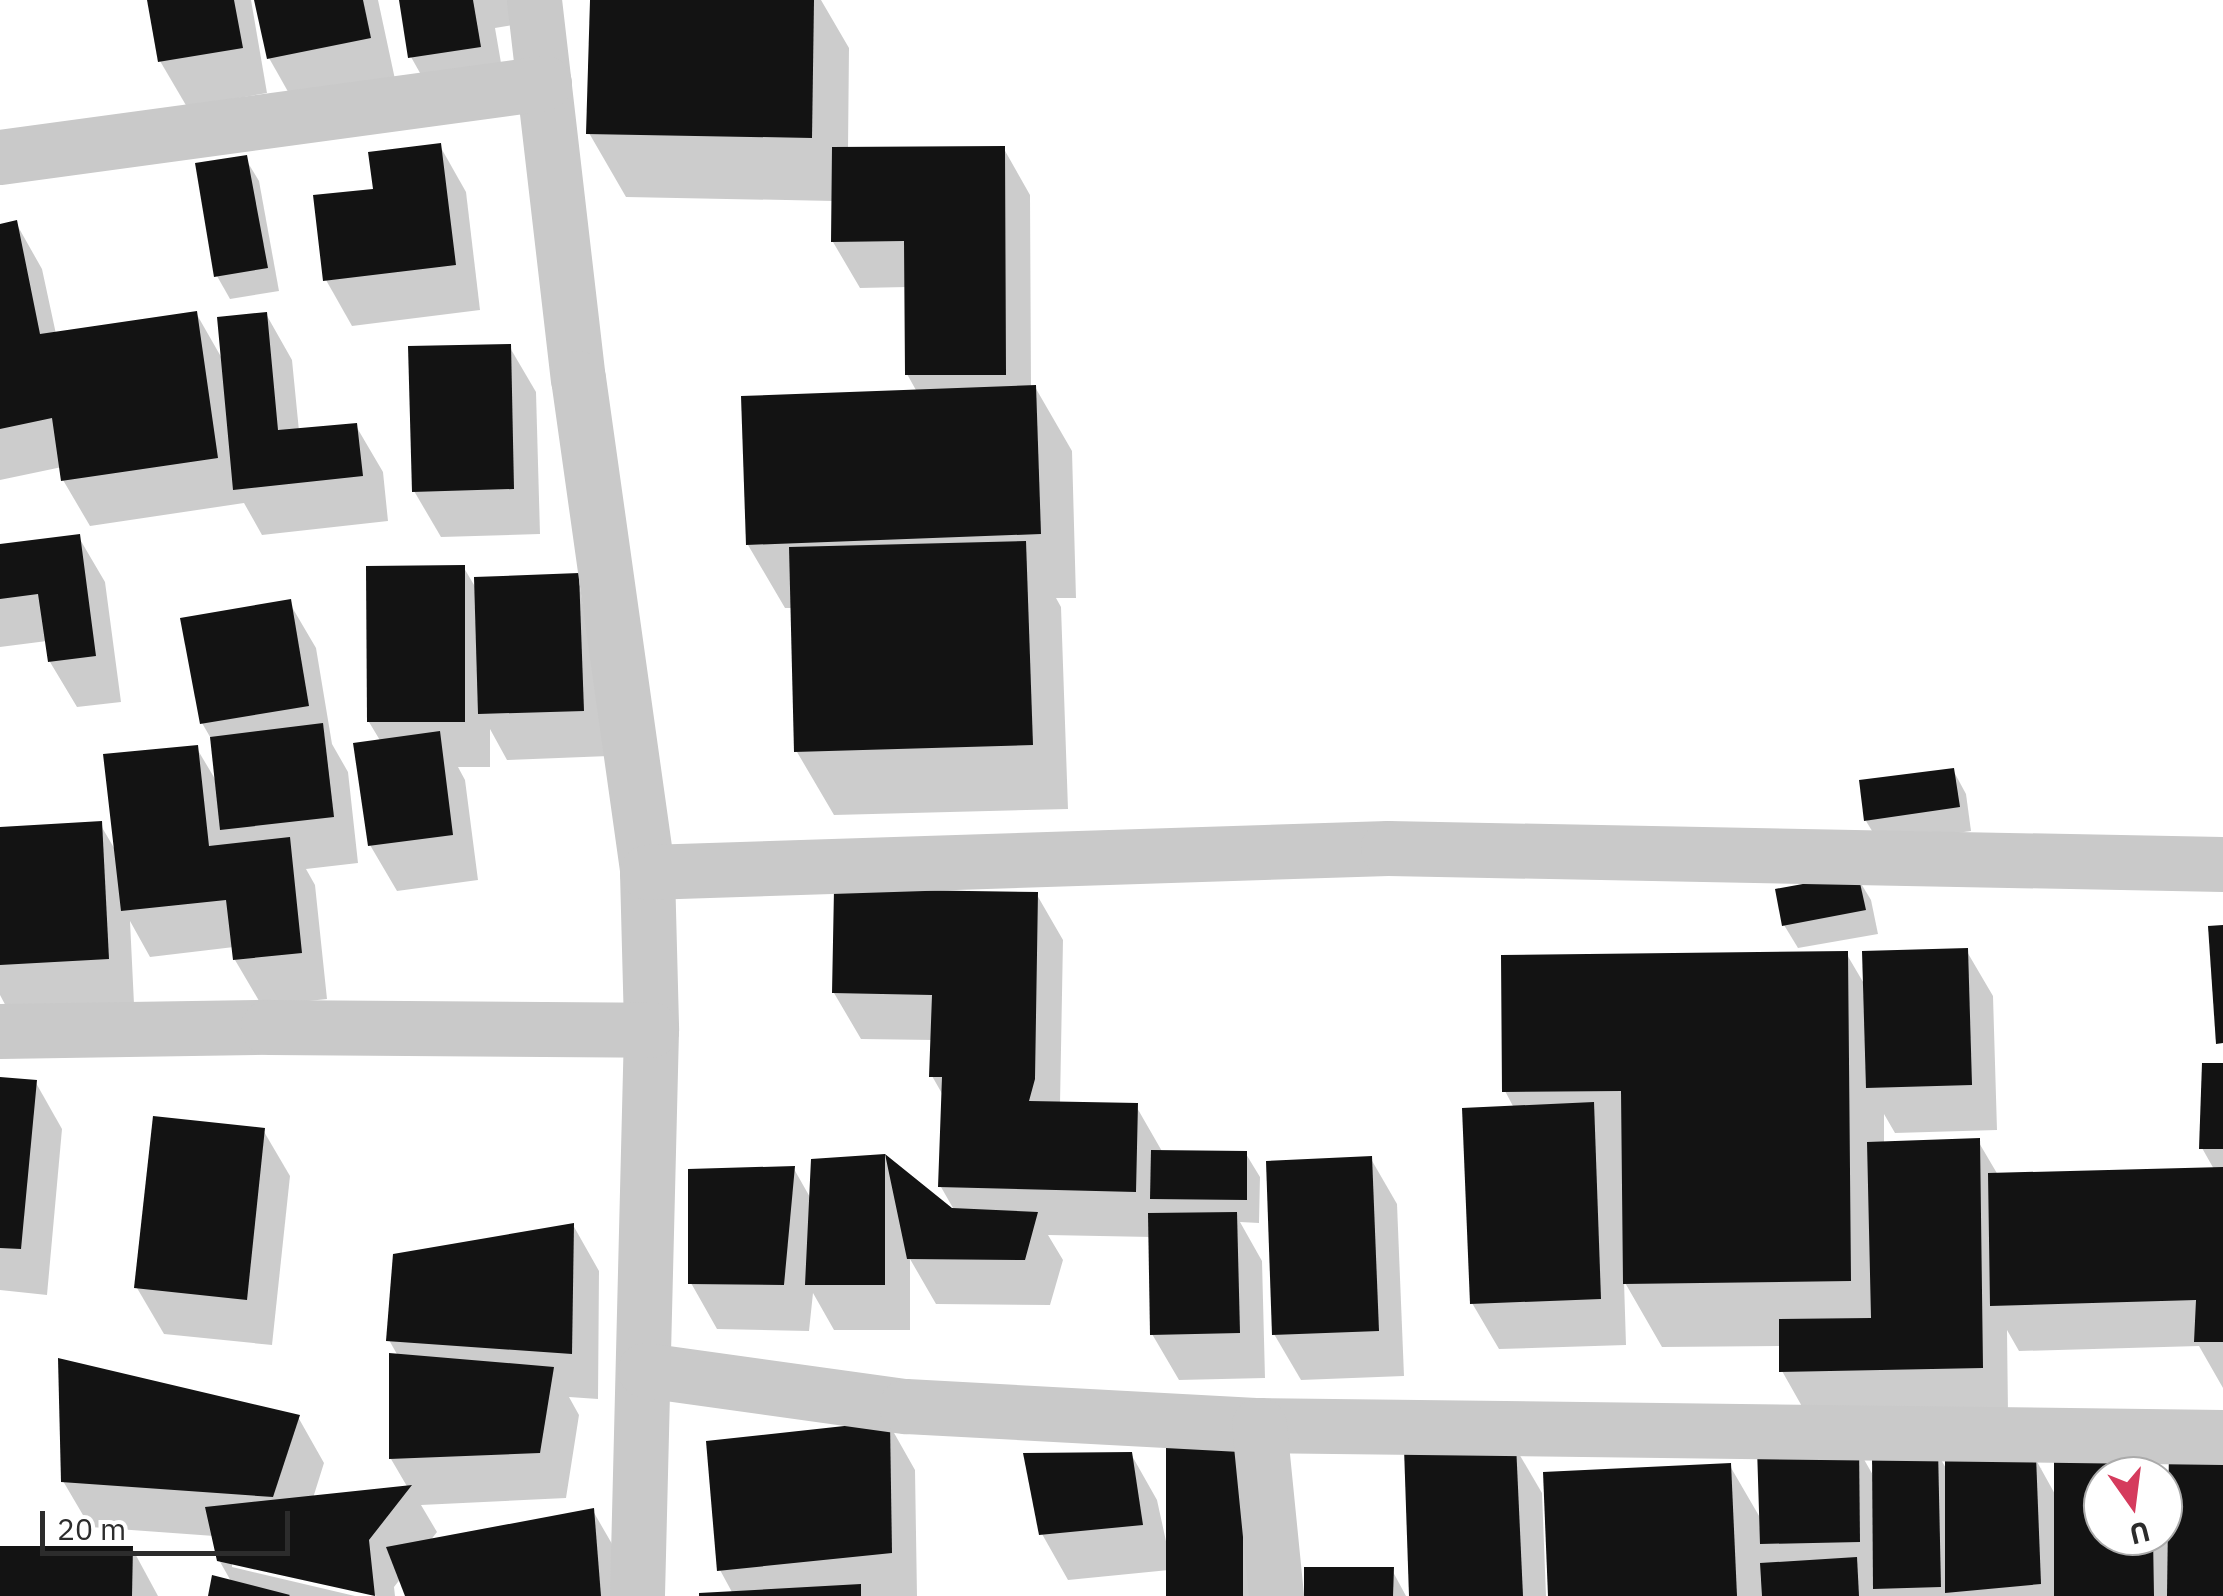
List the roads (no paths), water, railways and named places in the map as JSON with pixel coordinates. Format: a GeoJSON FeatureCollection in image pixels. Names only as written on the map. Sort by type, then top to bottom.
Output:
{"type":"FeatureCollection","features":[{"type":"Feature","properties":{"kind":"street"},"geometry":{"type":"LineString","coordinates":[[534,0],[578,378],[647,872],[651,1030],[637,1596]]}},
{"type":"Feature","properties":{"kind":"street"},"geometry":{"type":"LineString","coordinates":[[0,157],[544,84]]}},
{"type":"Feature","properties":{"kind":"street"},"geometry":{"type":"LineString","coordinates":[[647,872],[1388,848],[2223,864]]}},
{"type":"Feature","properties":{"kind":"street"},"geometry":{"type":"LineString","coordinates":[[0,1031],[651,1030]]}},
{"type":"Feature","properties":{"kind":"street"},"geometry":{"type":"LineString","coordinates":[[645,1370],[906,1406],[1259,1424],[2223,1437]]}},
{"type":"Feature","properties":{"kind":"street"},"geometry":{"type":"LineString","coordinates":[[1259,1424],[1276,1596]]}}]}
